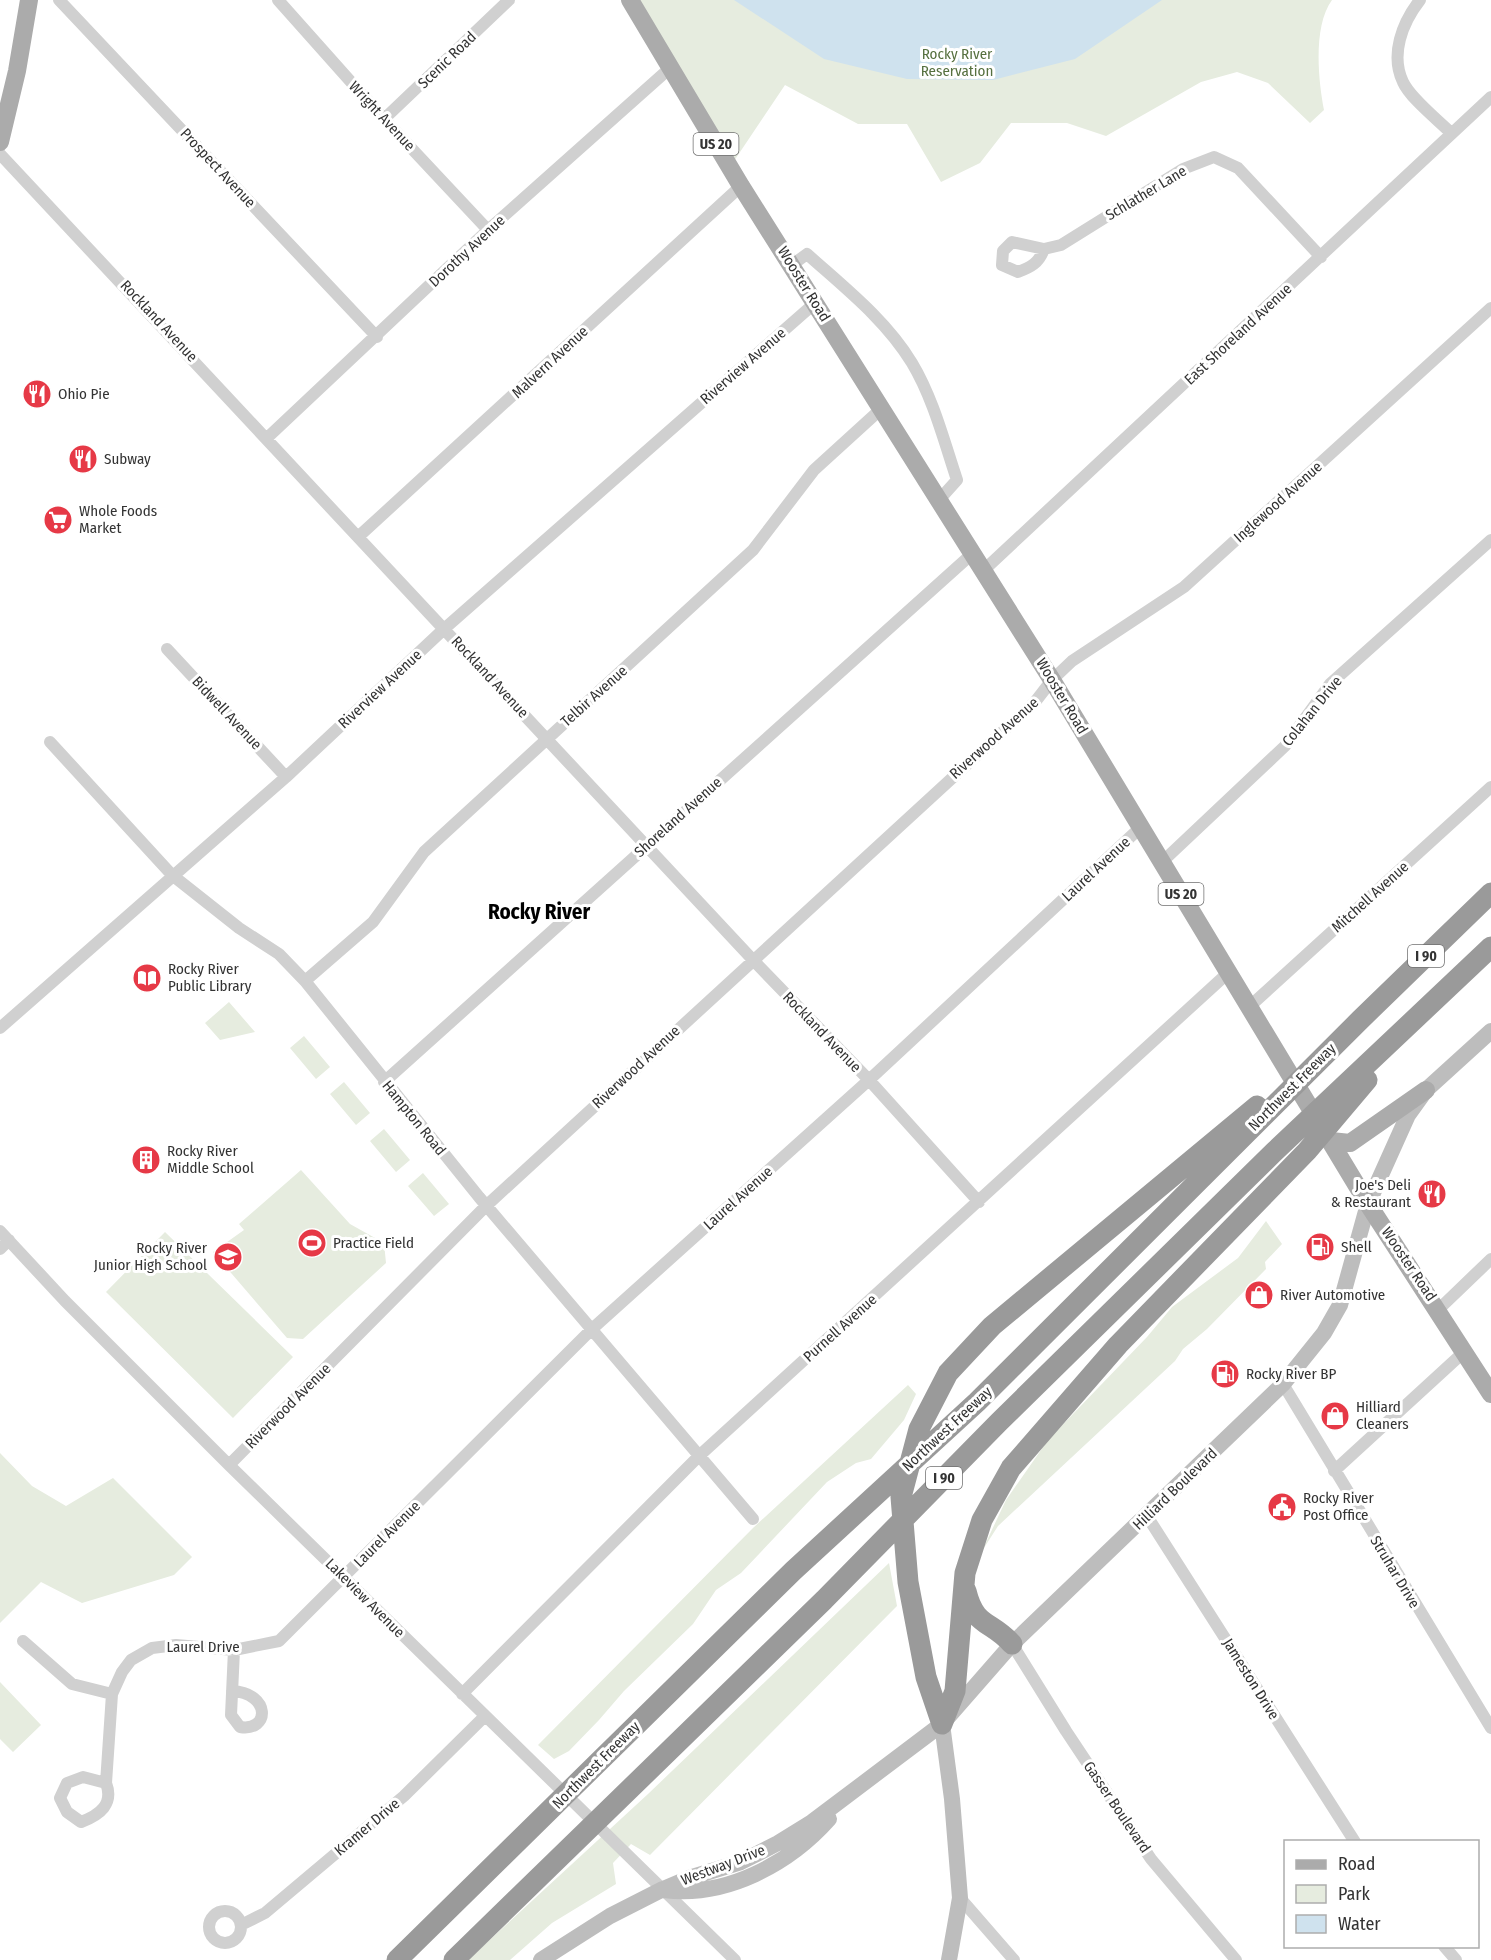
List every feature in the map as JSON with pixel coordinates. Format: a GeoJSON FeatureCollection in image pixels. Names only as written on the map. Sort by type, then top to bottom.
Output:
{"type":"FeatureCollection","features":[{"type":"Feature","properties":{"kind":"highway","name":"Northwest Freeway"},"geometry":{"type":"LineString","coordinates":[[397,1960],[793,1571],[977,1402],[1361,1019],[1491,893]]}},
{"type":"Feature","properties":{"kind":"highway","name":"Northwest Freeway"},"geometry":{"type":"LineString","coordinates":[[454,1960],[824,1600],[999,1422],[1274,1152],[1491,946]]}},
{"type":"Feature","properties":{"kind":"highway"},"geometry":{"type":"LineString","coordinates":[[942,1724],[955,1691],[965,1577],[982,1520],[1011,1468],[1118,1345],[1307,1151],[1437,998]]}},
{"type":"Feature","properties":{"kind":"highway"},"geometry":{"type":"LineString","coordinates":[[942,1724],[926,1677],[908,1582],[901,1497],[919,1429],[948,1373],[992,1326],[1361,1019]]}},
{"type":"Feature","properties":{"kind":"highway"},"geometry":{"type":"LineString","coordinates":[[965,1577],[966,1592],[973,1612],[985,1624],[1000,1630],[1012,1644]]}},
{"type":"Feature","properties":{"kind":"main road"},"geometry":{"type":"LineString","coordinates":[[0,142],[17,72],[29,0]]}},
{"type":"Feature","properties":{"kind":"main road","name":"Wooster Road"},"geometry":{"type":"LineString","coordinates":[[630,0],[741,186],[1052,680],[1273,1046],[1339,1145],[1368,1204],[1439,1309],[1491,1394]]}},
{"type":"Feature","properties":{"kind":"main road","name":"Hilliard Boulevard"},"geometry":{"type":"LineString","coordinates":[[942,1724],[1012,1644],[1283,1384],[1324,1333],[1340,1305],[1368,1204],[1408,1115],[1426,1090],[1491,1031]]}},
{"type":"Feature","properties":{"kind":"main road"},"geometry":{"type":"LineString","coordinates":[[1339,1145],[1426,1090]]}},
{"type":"Feature","properties":{"kind":"main road"},"geometry":{"type":"LineString","coordinates":[[942,1724],[952,1799],[960,1898],[949,1960]]}},
{"type":"Feature","properties":{"kind":"main road","name":"Westway Drive"},"geometry":{"type":"LineString","coordinates":[[541,1960],[610,1917],[663,1889],[689,1878],[741,1862],[778,1843],[842,1800],[942,1724]]}},
{"type":"Feature","properties":{"kind":"street","name":"Prospect Avenue"},"geometry":{"type":"LineString","coordinates":[[59,0],[377,337]]}},
{"type":"Feature","properties":{"kind":"street","name":"Wright Avenue"},"geometry":{"type":"LineString","coordinates":[[278,0],[384,119],[488,230]]}},
{"type":"Feature","properties":{"kind":"street","name":"Scenic Road"},"geometry":{"type":"LineString","coordinates":[[384,119],[509,0]]}},
{"type":"Feature","properties":{"kind":"street"},"geometry":{"type":"LineString","coordinates":[[1420,0],[1400,36],[1396,60],[1403,84],[1451,133]]}},
{"type":"Feature","properties":{"kind":"street","name":"Dorothy Avenue"},"geometry":{"type":"LineString","coordinates":[[267,438],[377,337],[488,230],[670,68]]}},
{"type":"Feature","properties":{"kind":"street","name":"East Shoreland Avenue"},"geometry":{"type":"LineString","coordinates":[[984,570],[1491,97]]}},
{"type":"Feature","properties":{"kind":"street","name":"Rockland Avenue"},"geometry":{"type":"LineString","coordinates":[[0,154],[753,960],[869,1080],[979,1202]]}},
{"type":"Feature","properties":{"kind":"street","name":"Schlather Lane"},"geometry":{"type":"LineString","coordinates":[[1044,249],[1061,245],[1183,169],[1214,157],[1238,168],[1321,257]]}},
{"type":"Feature","properties":{"kind":"street","name":"Malvern Avenue"},"geometry":{"type":"LineString","coordinates":[[358,537],[741,186]]}},
{"type":"Feature","properties":{"kind":"street"},"geometry":{"type":"LineString","coordinates":[[792,265],[807,254],[876,315],[913,364],[936,419],[957,480],[939,500]]}},
{"type":"Feature","properties":{"kind":"street","name":"Riverview Avenue"},"geometry":{"type":"LineString","coordinates":[[0,1028],[286,777],[444,629],[815,303]]}},
{"type":"Feature","properties":{"kind":"street","name":"Inglewood Avenue"},"geometry":{"type":"LineString","coordinates":[[1052,680],[1072,661],[1184,587],[1491,308]]}},
{"type":"Feature","properties":{"kind":"street","name":"Telbir Avenue"},"geometry":{"type":"LineString","coordinates":[[305,981],[373,922],[424,852],[753,550],[814,470],[881,409]]}},
{"type":"Feature","properties":{"kind":"street","name":"Colahan Drive"},"geometry":{"type":"LineString","coordinates":[[1162,862],[1285,746],[1330,684],[1491,540]]}},
{"type":"Feature","properties":{"kind":"street","name":"Shoreland Avenue"},"geometry":{"type":"LineString","coordinates":[[384,1082],[973,553]]}},
{"type":"Feature","properties":{"kind":"street","name":"Bidwell Avenue"},"geometry":{"type":"LineString","coordinates":[[167,649],[286,777]]}},
{"type":"Feature","properties":{"kind":"street","name":"Riverwood Avenue"},"geometry":{"type":"LineString","coordinates":[[229,1465],[486,1206],[1035,702],[1052,680]]}},
{"type":"Feature","properties":{"kind":"street","name":"Hampton Road"},"geometry":{"type":"LineString","coordinates":[[50,742],[172,875],[239,928],[279,954],[305,981],[486,1206],[753,1520]]}},
{"type":"Feature","properties":{"kind":"street","name":"Mitchell Avenue"},"geometry":{"type":"LineString","coordinates":[[1250,1007],[1491,787]]}},
{"type":"Feature","properties":{"kind":"street","name":"Laurel Avenue"},"geometry":{"type":"LineString","coordinates":[[344,1577],[591,1329],[869,1080],[1141,827]]}},
{"type":"Feature","properties":{"kind":"street","name":"Purnell Avenue"},"geometry":{"type":"LineString","coordinates":[[462,1694],[699,1455],[1229,972]]}},
{"type":"Feature","properties":{"kind":"street","name":"Lakeview Avenue"},"geometry":{"type":"LineString","coordinates":[[3,1240],[484,1717],[735,1960]]}},
{"type":"Feature","properties":{"kind":"street"},"geometry":{"type":"LineString","coordinates":[[1439,1309],[1491,1259]]}},
{"type":"Feature","properties":{"kind":"street"},"geometry":{"type":"LineString","coordinates":[[1334,1471],[1465,1352]]}},
{"type":"Feature","properties":{"kind":"street","name":"Struhar Drive"},"geometry":{"type":"LineString","coordinates":[[1283,1384],[1491,1728]]}},
{"type":"Feature","properties":{"kind":"street","name":"Jameston Drive"},"geometry":{"type":"LineString","coordinates":[[1147,1516],[1354,1840]]}},
{"type":"Feature","properties":{"kind":"street","name":"Laurel Drive"},"geometry":{"type":"LineString","coordinates":[[106,1783],[112,1694],[122,1672],[131,1660],[152,1648],[176,1645],[234,1650],[279,1641],[344,1577]]}},
{"type":"Feature","properties":{"kind":"street"},"geometry":{"type":"LineString","coordinates":[[23,1641],[72,1684],[112,1694]]}},
{"type":"Feature","properties":{"kind":"street","name":"Gasser Boulevard"},"geometry":{"type":"LineString","coordinates":[[1012,1644],[1066,1731],[1151,1859],[1236,1960]]}},
{"type":"Feature","properties":{"kind":"street"},"geometry":{"type":"LineString","coordinates":[[232,1692],[234,1650]]}},
{"type":"Feature","properties":{"kind":"street","name":"Kramer Drive"},"geometry":{"type":"LineString","coordinates":[[241,1925],[265,1913],[404,1796],[484,1717]]}},
{"type":"Feature","properties":{"kind":"street"},"geometry":{"type":"LineString","coordinates":[[960,1898],[1014,1960]]}},
{"type":"Feature","properties":{"kind":"street"},"geometry":{"type":"LineString","coordinates":[[1445,1948],[1456,1960]]}},
{"type":"Feature","properties":{"kind":"green space","name":"Rocky River Reservation"},"geometry":{"type":"Polygon","coordinates":[[[630,0],[1332,0],[1326,11],[1320,38],[1319,68],[1324,110],[1310,123],[1268,83],[1237,72],[1201,82],[1106,136],[1067,123],[1011,123],[980,163],[941,182],[907,124],[858,124],[785,85],[734,161],[630,0]]]}},
{"type":"Feature","properties":{"kind":"green space"},"geometry":{"type":"Polygon","coordinates":[[[229,1002],[255,1032],[220,1040],[205,1023],[229,1002]]]}},
{"type":"Feature","properties":{"kind":"green space"},"geometry":{"type":"Polygon","coordinates":[[[304,1036],[330,1067],[316,1079],[290,1048],[304,1036]]]}},
{"type":"Feature","properties":{"kind":"green space"},"geometry":{"type":"Polygon","coordinates":[[[344,1082],[370,1113],[356,1125],[330,1094],[344,1082]]]}},
{"type":"Feature","properties":{"kind":"green space"},"geometry":{"type":"Polygon","coordinates":[[[384,1129],[410,1160],[396,1172],[370,1141],[384,1129]]]}},
{"type":"Feature","properties":{"kind":"green space","name":"Practice Field"},"geometry":{"type":"Polygon","coordinates":[[[301,1170],[350,1224],[384,1243],[386,1263],[303,1339],[287,1338],[213,1252],[244,1230],[239,1224],[301,1170]]]}},
{"type":"Feature","properties":{"kind":"green space"},"geometry":{"type":"Polygon","coordinates":[[[423,1173],[449,1204],[434,1216],[408,1186],[423,1173]]]}},
{"type":"Feature","properties":{"kind":"green space"},"geometry":{"type":"Polygon","coordinates":[[[1266,1221],[1282,1244],[1265,1262],[1266,1269],[1207,1329],[1183,1349],[1175,1361],[998,1526],[982,1551],[1006,1500],[1048,1440],[1147,1337],[1172,1307],[1238,1258],[1266,1221]]]}},
{"type":"Feature","properties":{"kind":"green space"},"geometry":{"type":"Polygon","coordinates":[[[165,1232],[293,1357],[233,1418],[106,1292],[165,1232]]]}},
{"type":"Feature","properties":{"kind":"green space"},"geometry":{"type":"Polygon","coordinates":[[[908,1385],[916,1394],[904,1420],[871,1459],[856,1463],[827,1482],[741,1573],[716,1590],[693,1624],[624,1691],[569,1751],[554,1759],[538,1745],[753,1528],[908,1385]]]}},
{"type":"Feature","properties":{"kind":"green space"},"geometry":{"type":"Polygon","coordinates":[[[0,1453],[32,1486],[66,1506],[113,1478],[192,1557],[174,1575],[82,1603],[41,1582],[0,1623],[0,1453]]]}},
{"type":"Feature","properties":{"kind":"green space"},"geometry":{"type":"Polygon","coordinates":[[[889,1563],[897,1606],[650,1855],[631,1844],[613,1863],[616,1884],[552,1923],[510,1960],[468,1960],[648,1794],[889,1563]]]}},
{"type":"Feature","properties":{"kind":"green space"},"geometry":{"type":"Polygon","coordinates":[[[0,1682],[41,1725],[13,1752],[0,1739],[0,1682]]]}},
{"type":"Feature","properties":{"kind":"water"},"geometry":{"type":"Polygon","coordinates":[[[734,0],[1162,0],[1075,59],[993,80],[907,79],[824,59],[734,0]]]}},
{"type":"Feature","properties":{"kind":"place","name":"Ohio Pie"},"geometry":{"type":"Point","coordinates":[37,394]}},
{"type":"Feature","properties":{"kind":"place","name":"Subway"},"geometry":{"type":"Point","coordinates":[83,459]}},
{"type":"Feature","properties":{"kind":"place","name":"Whole Foods Market"},"geometry":{"type":"Point","coordinates":[58,520]}},
{"type":"Feature","properties":{"kind":"place","name":"Rocky River Public Library"},"geometry":{"type":"Point","coordinates":[147,978]}},
{"type":"Feature","properties":{"kind":"place","name":"Rocky River Middle School"},"geometry":{"type":"Point","coordinates":[146,1160]}},
{"type":"Feature","properties":{"kind":"place","name":"Joe's Deli & Restaurant"},"geometry":{"type":"Point","coordinates":[1432,1194]}},
{"type":"Feature","properties":{"kind":"place","name":"Practice Field"},"geometry":{"type":"Point","coordinates":[312,1243]}},
{"type":"Feature","properties":{"kind":"place","name":"Shell"},"geometry":{"type":"Point","coordinates":[1320,1247]}},
{"type":"Feature","properties":{"kind":"place","name":"Rocky River Junior High School"},"geometry":{"type":"Point","coordinates":[228,1257]}},
{"type":"Feature","properties":{"kind":"place","name":"River Automotive"},"geometry":{"type":"Point","coordinates":[1259,1295]}},
{"type":"Feature","properties":{"kind":"place","name":"Rocky River BP"},"geometry":{"type":"Point","coordinates":[1225,1374]}},
{"type":"Feature","properties":{"kind":"place","name":"Hilliard Cleaners"},"geometry":{"type":"Point","coordinates":[1335,1416]}},
{"type":"Feature","properties":{"kind":"place","name":"Rocky River Post Office"},"geometry":{"type":"Point","coordinates":[1282,1507]}},
{"type":"Feature","properties":{"kind":"district","name":"Rocky River"},"geometry":{"type":"Point","coordinates":[539,912]}}]}
